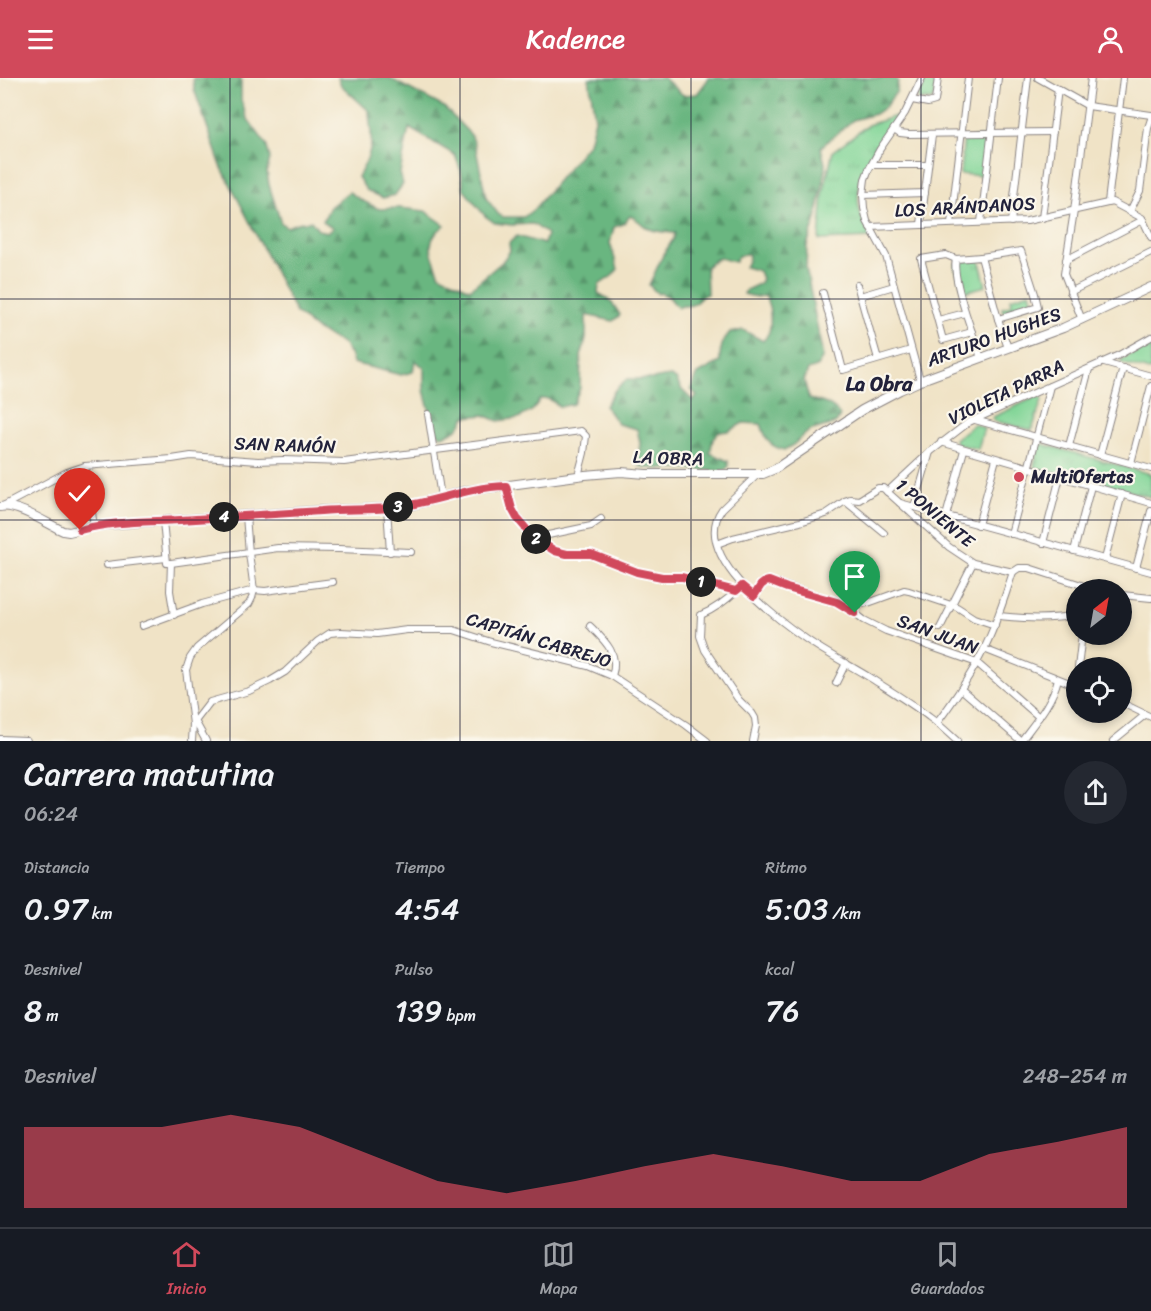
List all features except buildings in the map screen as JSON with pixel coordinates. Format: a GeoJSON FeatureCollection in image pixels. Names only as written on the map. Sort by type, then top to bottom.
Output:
{"type":"FeatureCollection","features":[{"type":"Feature","properties":{"kind":"street"},"geometry":{"type":"LineString","coordinates":[[920,381],[885,251],[865,215],[863,195],[865,179],[872,165],[912,100],[922,78]]}},
{"type":"Feature","properties":{"kind":"street"},"geometry":{"type":"LineString","coordinates":[[912,100],[932,103],[938,78]]}},
{"type":"Feature","properties":{"kind":"street"},"geometry":{"type":"LineString","coordinates":[[951,223],[968,78]]}},
{"type":"Feature","properties":{"kind":"street"},"geometry":{"type":"LineString","coordinates":[[981,222],[998,78]]}},
{"type":"Feature","properties":{"kind":"street"},"geometry":{"type":"LineString","coordinates":[[1011,222],[1028,78]]}},
{"type":"Feature","properties":{"kind":"street"},"geometry":{"type":"LineString","coordinates":[[1038,78],[1088,106],[1151,117],[1140,191],[1130,211]]}},
{"type":"Feature","properties":{"kind":"street"},"geometry":{"type":"LineString","coordinates":[[1082,320],[1064,276],[1091,78]]}},
{"type":"Feature","properties":{"kind":"street"},"geometry":{"type":"LineString","coordinates":[[1123,78],[1108,202],[1115,203],[1143,220],[1151,237]]}},
{"type":"Feature","properties":{"kind":"street"},"geometry":{"type":"LineString","coordinates":[[1042,218],[1058,89]]}},
{"type":"Feature","properties":{"kind":"street"},"geometry":{"type":"LineString","coordinates":[[894,129],[904,134],[932,135],[1053,132]]}},
{"type":"Feature","properties":{"kind":"street"},"geometry":{"type":"LineString","coordinates":[[921,224],[932,135]]}},
{"type":"Feature","properties":{"kind":"street"},"geometry":{"type":"LineString","coordinates":[[872,165],[928,165]]}},
{"type":"Feature","properties":{"kind":"street"},"geometry":{"type":"LineString","coordinates":[[863,195],[925,193]]}},
{"type":"Feature","properties":{"kind":"street","name":"LOS ARÁNDANOS"},"geometry":{"type":"LineString","coordinates":[[870,227],[1011,222],[1042,218],[1108,202]]}},
{"type":"Feature","properties":{"kind":"street"},"geometry":{"type":"LineString","coordinates":[[1066,260],[1143,220]]}},
{"type":"Feature","properties":{"kind":"street"},"geometry":{"type":"LineString","coordinates":[[972,332],[943,340],[921,258],[946,255],[956,259],[1021,251],[1038,307],[998,318]]}},
{"type":"Feature","properties":{"kind":"street"},"geometry":{"type":"LineString","coordinates":[[1070,292],[1151,252]]}},
{"type":"Feature","properties":{"kind":"street"},"geometry":{"type":"LineString","coordinates":[[981,257],[1008,348]]}},
{"type":"Feature","properties":{"kind":"street"},"geometry":{"type":"LineString","coordinates":[[956,259],[954,267],[965,313],[981,358]]}},
{"type":"Feature","properties":{"kind":"street"},"geometry":{"type":"LineString","coordinates":[[857,285],[878,359]]}},
{"type":"Feature","properties":{"kind":"street"},"geometry":{"type":"LineString","coordinates":[[860,296],[894,286]]}},
{"type":"Feature","properties":{"kind":"street","name":"ARTURO HUGHES"},"geometry":{"type":"LineString","coordinates":[[758,474],[771,471],[862,410],[920,381],[1063,328],[1151,287]]}},
{"type":"Feature","properties":{"kind":"street"},"geometry":{"type":"LineString","coordinates":[[823,293],[843,370],[911,350]]}},
{"type":"Feature","properties":{"kind":"street"},"geometry":{"type":"LineString","coordinates":[[938,320],[965,313]]}},
{"type":"Feature","properties":{"kind":"street","name":"VIOLETA PARRA"},"geometry":{"type":"LineString","coordinates":[[887,492],[940,442],[975,419],[1103,363],[1151,338]]}},
{"type":"Feature","properties":{"kind":"street"},"geometry":{"type":"LineString","coordinates":[[1103,363],[1151,376]]}},
{"type":"Feature","properties":{"kind":"street"},"geometry":{"type":"LineString","coordinates":[[1100,455],[1123,368]]}},
{"type":"Feature","properties":{"kind":"street"},"geometry":{"type":"LineString","coordinates":[[1069,446],[1089,369]]}},
{"type":"Feature","properties":{"kind":"street"},"geometry":{"type":"LineString","coordinates":[[1011,534],[1050,386]]}},
{"type":"Feature","properties":{"kind":"street"},"geometry":{"type":"LineString","coordinates":[[1131,464],[1151,386]]}},
{"type":"Feature","properties":{"kind":"street"},"geometry":{"type":"LineString","coordinates":[[428,414],[441,497]]}},
{"type":"Feature","properties":{"kind":"street"},"geometry":{"type":"LineString","coordinates":[[975,419],[1151,469]]}},
{"type":"Feature","properties":{"kind":"street","name":"SAN RAMÓN"},"geometry":{"type":"LineString","coordinates":[[2,507],[67,472],[85,466],[191,456],[258,461],[344,462],[581,431],[586,436],[578,476]]}},
{"type":"Feature","properties":{"kind":"street"},"geometry":{"type":"LineString","coordinates":[[940,442],[1151,503]]}},
{"type":"Feature","properties":{"kind":"street"},"geometry":{"type":"LineString","coordinates":[[946,516],[964,450]]}},
{"type":"Feature","properties":{"kind":"street"},"geometry":{"type":"LineString","coordinates":[[914,507],[930,452]]}},
{"type":"Feature","properties":{"kind":"street"},"geometry":{"type":"LineString","coordinates":[[978,525],[996,459]]}},
{"type":"Feature","properties":{"kind":"street"},"geometry":{"type":"LineString","coordinates":[[85,466],[94,526]]}},
{"type":"Feature","properties":{"kind":"street","name":"LA OBRA"},"geometry":{"type":"LineString","coordinates":[[2,507],[15,508],[69,532],[94,526],[409,506],[464,491],[495,486],[621,472],[758,474]]}},
{"type":"Feature","properties":{"kind":"street"},"geometry":{"type":"LineString","coordinates":[[739,588],[717,544],[715,526],[717,515],[758,474]]}},
{"type":"Feature","properties":{"kind":"street"},"geometry":{"type":"LineString","coordinates":[[1043,543],[1060,477]]}},
{"type":"Feature","properties":{"kind":"street"},"geometry":{"type":"LineString","coordinates":[[506,486],[512,509],[534,538],[549,549],[561,553],[591,554],[637,572],[662,577],[682,577],[739,588],[754,596],[790,627],[821,649],[937,723],[957,741]]}},
{"type":"Feature","properties":{"kind":"street"},"geometry":{"type":"LineString","coordinates":[[1074,551],[1091,486]]}},
{"type":"Feature","properties":{"kind":"street","name":"1 PONIENTE"},"geometry":{"type":"LineString","coordinates":[[717,544],[826,514],[845,501],[859,500],[878,488],[883,488],[950,547],[973,563],[1013,572],[1019,568],[1029,568],[1066,580]]}},
{"type":"Feature","properties":{"kind":"street"},"geometry":{"type":"LineString","coordinates":[[1105,560],[1122,494]]}},
{"type":"Feature","properties":{"kind":"street"},"geometry":{"type":"LineString","coordinates":[[853,508],[859,500]]}},
{"type":"Feature","properties":{"kind":"street"},"geometry":{"type":"LineString","coordinates":[[845,501],[884,533]]}},
{"type":"Feature","properties":{"kind":"street"},"geometry":{"type":"LineString","coordinates":[[898,502],[1151,572]]}},
{"type":"Feature","properties":{"kind":"street"},"geometry":{"type":"LineString","coordinates":[[387,508],[390,552]]}},
{"type":"Feature","properties":{"kind":"street"},"geometry":{"type":"LineString","coordinates":[[1136,568],[1151,512]]}},
{"type":"Feature","properties":{"kind":"street"},"geometry":{"type":"LineString","coordinates":[[192,741],[194,722],[186,677],[190,658],[197,648],[249,604],[254,590],[246,516]]}},
{"type":"Feature","properties":{"kind":"street"},"geometry":{"type":"LineString","coordinates":[[534,538],[591,526],[601,519]]}},
{"type":"Feature","properties":{"kind":"street"},"geometry":{"type":"LineString","coordinates":[[164,521],[174,615]]}},
{"type":"Feature","properties":{"kind":"street"},"geometry":{"type":"LineString","coordinates":[[107,565],[169,561],[278,548],[411,552]]}},
{"type":"Feature","properties":{"kind":"street"},"geometry":{"type":"LineString","coordinates":[[940,628],[973,563]]}},
{"type":"Feature","properties":{"kind":"street"},"geometry":{"type":"LineString","coordinates":[[937,723],[962,689],[977,663],[999,616],[1013,572]]}},
{"type":"Feature","properties":{"kind":"street","name":"SAN JUAN"},"geometry":{"type":"LineString","coordinates":[[754,596],[761,585],[769,581],[846,606],[864,620],[886,631],[977,663],[1039,717]]}},
{"type":"Feature","properties":{"kind":"street"},"geometry":{"type":"LineString","coordinates":[[142,626],[202,604],[254,590],[265,591],[333,582]]}},
{"type":"Feature","properties":{"kind":"street"},"geometry":{"type":"LineString","coordinates":[[739,588],[726,601],[701,615],[700,636],[705,650],[738,699],[752,713],[756,724],[753,741]]}},
{"type":"Feature","properties":{"kind":"street"},"geometry":{"type":"LineString","coordinates":[[846,606],[868,603],[904,590],[957,608],[995,626]]}},
{"type":"Feature","properties":{"kind":"street"},"geometry":{"type":"LineString","coordinates":[[1132,596],[1151,598]]}},
{"type":"Feature","properties":{"kind":"street"},"geometry":{"type":"LineString","coordinates":[[999,616],[1032,619],[1066,617]]}},
{"type":"Feature","properties":{"kind":"street"},"geometry":{"type":"LineString","coordinates":[[590,626],[608,646],[615,660],[612,676]]}},
{"type":"Feature","properties":{"kind":"street","name":"CAPITÁN CABREJO"},"geometry":{"type":"LineString","coordinates":[[194,722],[210,702],[249,691],[285,672],[318,641],[330,633],[377,634],[407,630],[454,630],[491,642],[588,666],[612,676],[707,741]]}},
{"type":"Feature","properties":{"kind":"street"},"geometry":{"type":"LineString","coordinates":[[984,649],[1066,682]]}},
{"type":"Feature","properties":{"kind":"street"},"geometry":{"type":"LineString","coordinates":[[836,683],[846,663]]}},
{"type":"Feature","properties":{"kind":"street"},"geometry":{"type":"LineString","coordinates":[[962,689],[1021,741],[1052,699],[1058,679]]}},
{"type":"Feature","properties":{"kind":"street"},"geometry":{"type":"LineString","coordinates":[[1113,741],[1148,716],[1132,708]]}},
{"type":"Feature","properties":{"kind":"street"},"geometry":{"type":"LineString","coordinates":[[194,722],[206,741]]}},
{"type":"Feature","properties":{"kind":"street"},"geometry":{"type":"LineString","coordinates":[[0,740],[26,741]]}},
{"type":"Feature","properties":{"kind":"green space"},"geometry":{"type":"Polygon","coordinates":[[[193,78],[241,78],[241,100],[247,118],[266,144],[270,158],[267,171],[269,185],[281,223],[287,227],[311,221],[318,230],[327,232],[333,228],[323,221],[330,207],[349,192],[379,209],[400,208],[425,211],[445,225],[431,242],[432,254],[440,275],[470,289],[502,262],[510,251],[509,243],[517,236],[544,244],[547,234],[533,224],[495,223],[485,216],[464,190],[461,171],[455,155],[409,128],[400,173],[403,184],[395,195],[383,198],[366,190],[358,177],[371,146],[369,111],[341,85],[338,78],[389,78],[444,107],[471,135],[475,144],[486,198],[503,217],[524,217],[534,209],[589,143],[595,119],[589,78],[664,78],[683,95],[697,94],[709,78],[894,78],[898,80],[897,91],[885,107],[875,114],[853,120],[821,147],[826,168],[816,219],[807,245],[806,268],[823,357],[817,367],[808,370],[804,380],[809,399],[831,407],[840,416],[836,423],[809,431],[784,450],[768,441],[761,424],[743,423],[729,431],[719,432],[713,439],[710,453],[728,461],[729,466],[725,471],[646,468],[638,465],[640,442],[637,429],[618,424],[605,406],[615,390],[627,379],[671,376],[693,401],[697,396],[691,389],[698,374],[720,362],[722,346],[730,332],[743,330],[763,341],[769,332],[770,319],[765,296],[756,297],[744,294],[746,290],[759,284],[762,279],[759,271],[745,267],[749,255],[746,254],[738,256],[735,262],[717,258],[706,267],[707,294],[692,305],[678,308],[669,297],[658,294],[649,285],[675,233],[649,229],[630,216],[623,224],[614,227],[610,243],[618,269],[599,285],[598,293],[611,302],[620,315],[613,321],[586,315],[586,339],[581,356],[580,388],[573,404],[560,407],[549,399],[540,399],[533,410],[519,418],[498,421],[484,415],[465,417],[456,430],[441,436],[435,431],[424,390],[424,368],[415,360],[413,372],[401,375],[353,363],[343,344],[316,329],[296,313],[221,166],[194,89],[193,78]]]}},
{"type":"Feature","properties":{"kind":"green space"},"geometry":{"type":"Polygon","coordinates":[[[927,78],[936,78],[934,97],[932,100],[919,100],[918,97],[927,78]]]}},
{"type":"Feature","properties":{"kind":"green space"},"geometry":{"type":"Polygon","coordinates":[[[899,115],[875,148],[859,186],[860,212],[871,238],[819,240],[823,194],[833,151],[868,125],[899,115]]]}},
{"type":"Feature","properties":{"kind":"green space"},"geometry":{"type":"Polygon","coordinates":[[[988,137],[984,176],[960,174],[964,138],[988,137]]]}},
{"type":"Feature","properties":{"kind":"green space"},"geometry":{"type":"Polygon","coordinates":[[[978,259],[986,286],[964,292],[955,267],[956,262],[978,259]]]}},
{"type":"Feature","properties":{"kind":"green space"},"geometry":{"type":"Polygon","coordinates":[[[1030,292],[1033,303],[1003,312],[1002,308],[1012,305],[1011,298],[1030,292]]]}},
{"type":"Feature","properties":{"kind":"green space"},"geometry":{"type":"Polygon","coordinates":[[[1151,343],[1151,370],[1121,363],[1121,360],[1151,343]]]}},
{"type":"Feature","properties":{"kind":"green space"},"geometry":{"type":"Polygon","coordinates":[[[1041,396],[1042,400],[1032,430],[992,419],[993,417],[1041,396]]]}},
{"type":"Feature","properties":{"kind":"green space"},"geometry":{"type":"Polygon","coordinates":[[[974,424],[984,428],[978,449],[956,444],[955,439],[974,424]]]}},
{"type":"Feature","properties":{"kind":"green space"},"geometry":{"type":"Polygon","coordinates":[[[1039,445],[1151,474],[1151,497],[1036,469],[1034,465],[1039,445]]]}},
{"type":"Feature","properties":{"kind":"place","name":"MultiOfertas"},"geometry":{"type":"Point","coordinates":[1019,477]}},
{"type":"Feature","properties":{"kind":"district","name":"La Obra"},"geometry":{"type":"Point","coordinates":[879,384]}},
{"type":"Feature","properties":{"kind":"route"},"geometry":{"type":"LineString","coordinates":[[80,530],[94,526],[145,522],[409,506],[464,491],[506,486],[512,509],[517,518],[534,538],[555,551],[567,554],[591,554],[632,571],[662,577],[682,577],[736,591],[742,586],[754,596],[761,585],[769,581],[837,602],[855,613]]}}]}
